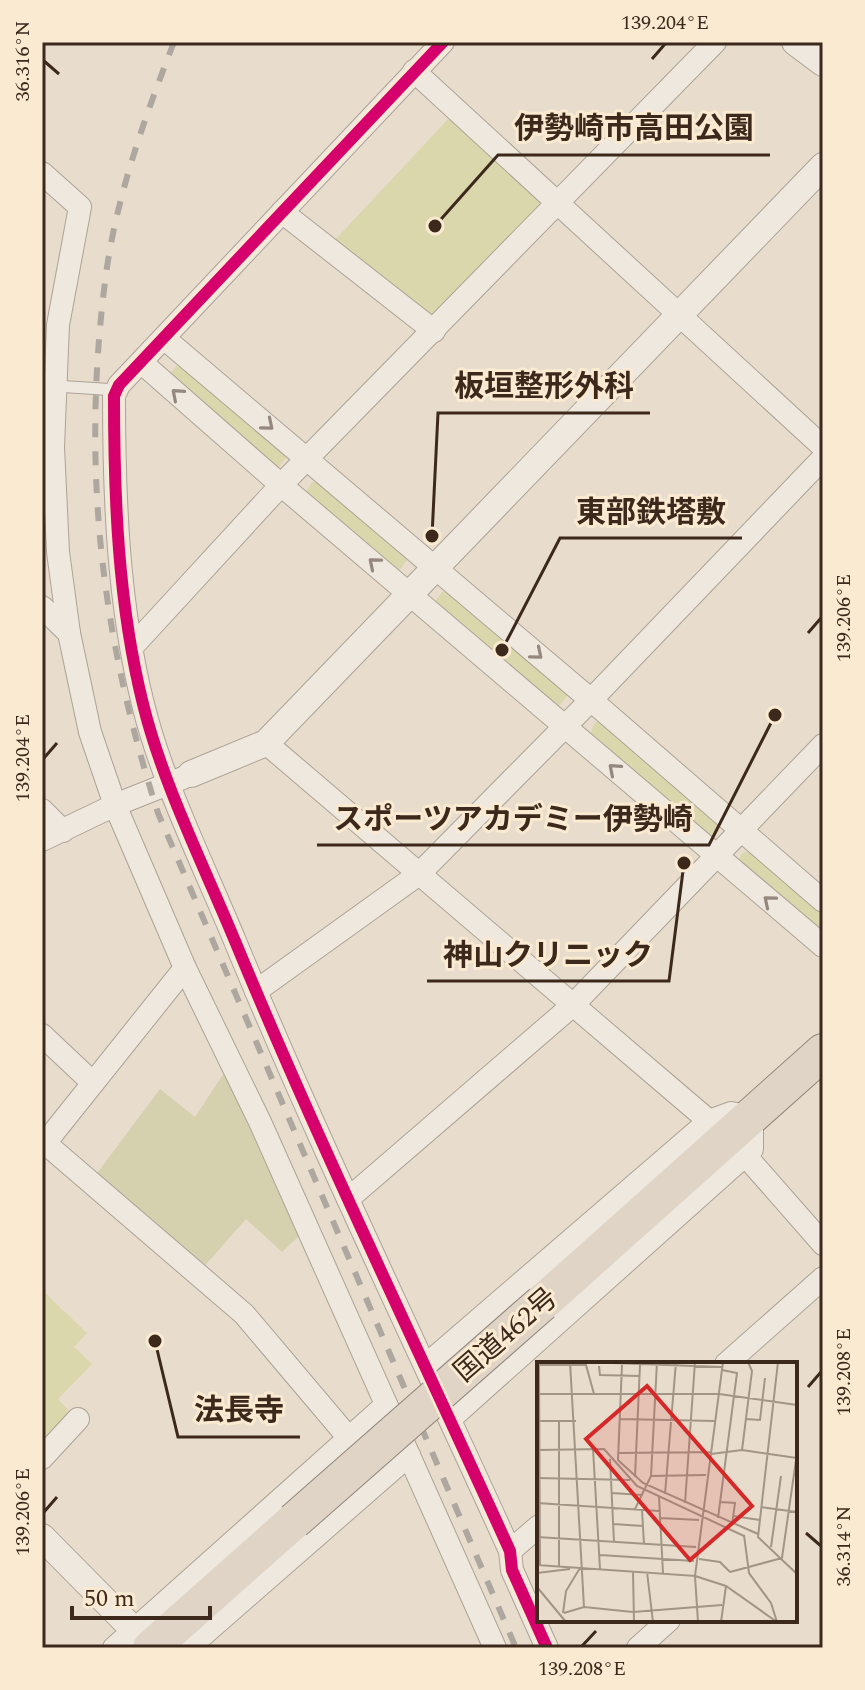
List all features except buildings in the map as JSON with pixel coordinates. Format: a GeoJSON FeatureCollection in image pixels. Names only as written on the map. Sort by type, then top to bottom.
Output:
{"type":"FeatureCollection","features":[{"type":"Feature","properties":{"kind":"highway","name":"国道462号"},"geometry":{"type":"LineString","coordinates":[[142,1639],[294,1521],[823,1052]]}},
{"type":"Feature","properties":{"kind":"street"},"geometry":{"type":"LineString","coordinates":[[443,42],[117,390],[114,396],[114,493],[132,647],[150,729],[181,779],[256,991],[510,1551],[512,1570],[547,1648]]}},
{"type":"Feature","properties":{"kind":"street"},"geometry":{"type":"LineString","coordinates":[[132,647],[281,485],[715,42]]}},
{"type":"Feature","properties":{"kind":"street"},"geometry":{"type":"LineString","coordinates":[[795,42],[823,63]]}},
{"type":"Feature","properties":{"kind":"street"},"geometry":{"type":"LineString","coordinates":[[414,71],[823,447]]}},
{"type":"Feature","properties":{"kind":"street"},"geometry":{"type":"LineString","coordinates":[[42,840],[115,805],[266,743],[823,166]]}},
{"type":"Feature","properties":{"kind":"street"},"geometry":{"type":"LineString","coordinates":[[42,173],[80,207],[58,325],[53,447],[58,552],[69,633],[90,732],[115,805],[185,968],[260,1122],[495,1648]]}},
{"type":"Feature","properties":{"kind":"street"},"geometry":{"type":"LineString","coordinates":[[282,212],[434,331]]}},
{"type":"Feature","properties":{"kind":"street"},"geometry":{"type":"LineString","coordinates":[[42,346],[58,325]]}},
{"type":"Feature","properties":{"kind":"street"},"geometry":{"type":"LineString","coordinates":[[165,339],[823,901]]}},
{"type":"Feature","properties":{"kind":"street"},"geometry":{"type":"LineString","coordinates":[[142,363],[823,946]]}},
{"type":"Feature","properties":{"kind":"street"},"geometry":{"type":"LineString","coordinates":[[256,991],[419,874],[823,458]]}},
{"type":"Feature","properties":{"kind":"street"},"geometry":{"type":"LineString","coordinates":[[42,607],[69,633]]}},
{"type":"Feature","properties":{"kind":"street"},"geometry":{"type":"LineString","coordinates":[[266,743],[709,1121]]}},
{"type":"Feature","properties":{"kind":"street"},"geometry":{"type":"LineString","coordinates":[[348,1199],[573,1005],[823,745]]}},
{"type":"Feature","properties":{"kind":"street"},"geometry":{"type":"LineString","coordinates":[[42,810],[63,831]]}},
{"type":"Feature","properties":{"kind":"street"},"geometry":{"type":"LineString","coordinates":[[185,968],[43,1145],[244,1314],[348,1437]]}},
{"type":"Feature","properties":{"kind":"street"},"geometry":{"type":"LineString","coordinates":[[42,1035],[93,1083]]}},
{"type":"Feature","properties":{"kind":"street"},"geometry":{"type":"LineString","coordinates":[[426,1365],[709,1121],[731,1113],[752,1117],[752,1149],[450,1419]]}},
{"type":"Feature","properties":{"kind":"street"},"geometry":{"type":"LineString","coordinates":[[745,1155],[823,1244]]}},
{"type":"Feature","properties":{"kind":"street"},"geometry":{"type":"LineString","coordinates":[[728,1362],[823,1278]]}},
{"type":"Feature","properties":{"kind":"street"},"geometry":{"type":"LineString","coordinates":[[114,1648],[142,1639],[348,1437],[386,1405]]}},
{"type":"Feature","properties":{"kind":"street"},"geometry":{"type":"LineString","coordinates":[[42,1458],[78,1419]]}},
{"type":"Feature","properties":{"kind":"street"},"geometry":{"type":"LineString","coordinates":[[188,1648],[409,1455]]}},
{"type":"Feature","properties":{"kind":"street"},"geometry":{"type":"LineString","coordinates":[[510,1551],[537,1528]]}},
{"type":"Feature","properties":{"kind":"street"},"geometry":{"type":"LineString","coordinates":[[42,1537],[142,1639]]}},
{"type":"Feature","properties":{"kind":"street"},"geometry":{"type":"LineString","coordinates":[[644,1646],[667,1622]]}},
{"type":"Feature","properties":{"kind":"lane"},"geometry":{"type":"LineString","coordinates":[[55,386],[117,390]]}},
{"type":"Feature","properties":{"kind":"shaded area"},"geometry":{"type":"Polygon","coordinates":[[[449,118],[540,199],[539,209],[436,318],[427,318],[332,243],[449,118]]]}},
{"type":"Feature","properties":{"kind":"shaded area"},"geometry":{"type":"Polygon","coordinates":[[[178,364],[288,455],[277,470],[170,374],[178,364]]]}},
{"type":"Feature","properties":{"kind":"shaded area"},"geometry":{"type":"Polygon","coordinates":[[[321,481],[405,551],[407,560],[398,572],[306,492],[312,482],[321,481]]]}},
{"type":"Feature","properties":{"kind":"shaded area"},"geometry":{"type":"Polygon","coordinates":[[[451,591],[566,689],[567,696],[560,705],[554,707],[436,606],[442,592],[451,591]]]}},
{"type":"Feature","properties":{"kind":"shaded area"},"geometry":{"type":"Polygon","coordinates":[[[595,722],[604,723],[718,821],[719,828],[711,836],[700,834],[588,739],[595,722]]]}},
{"type":"Feature","properties":{"kind":"shaded area"},"geometry":{"type":"Polygon","coordinates":[[[749,851],[823,908],[823,939],[743,871],[739,860],[741,854],[749,851]]]}},
{"type":"Feature","properties":{"kind":"shaded area"},"geometry":{"type":"Polygon","coordinates":[[[224,1073],[299,1236],[282,1252],[246,1219],[201,1270],[95,1176],[160,1089],[195,1117],[224,1073]]]}},
{"type":"Feature","properties":{"kind":"shaded area"},"geometry":{"type":"Polygon","coordinates":[[[42,1290],[87,1333],[74,1347],[92,1364],[58,1399],[72,1414],[42,1445],[42,1290]]]}},
{"type":"Feature","properties":{"kind":"railway"},"geometry":{"type":"LineString","coordinates":[[174,42],[143,127],[117,215],[106,274],[99,344],[95,413],[96,480],[109,613],[122,679],[158,813],[516,1648]]}},
{"type":"Feature","properties":{"kind":"cycle path"},"geometry":{"type":"LineString","coordinates":[[443,42],[119,385],[114,396],[117,512],[123,590],[135,666],[151,734],[172,793],[301,1095],[510,1551],[512,1570],[547,1648]]}},
{"type":"Feature","properties":{"kind":"place","name":"伊勢崎市高田公園"},"geometry":{"type":"Point","coordinates":[435,226]}},
{"type":"Feature","properties":{"kind":"place","name":"板垣整形外科"},"geometry":{"type":"Point","coordinates":[432,536]}},
{"type":"Feature","properties":{"kind":"place","name":"東部鉄塔敷"},"geometry":{"type":"Point","coordinates":[502,650]}},
{"type":"Feature","properties":{"kind":"place","name":"スポーツアカデミー伊勢崎"},"geometry":{"type":"Point","coordinates":[775,715]}},
{"type":"Feature","properties":{"kind":"place","name":"神山クリニック"},"geometry":{"type":"Point","coordinates":[684,863]}},
{"type":"Feature","properties":{"kind":"place","name":"法長寺"},"geometry":{"type":"Point","coordinates":[155,1341]}}]}
